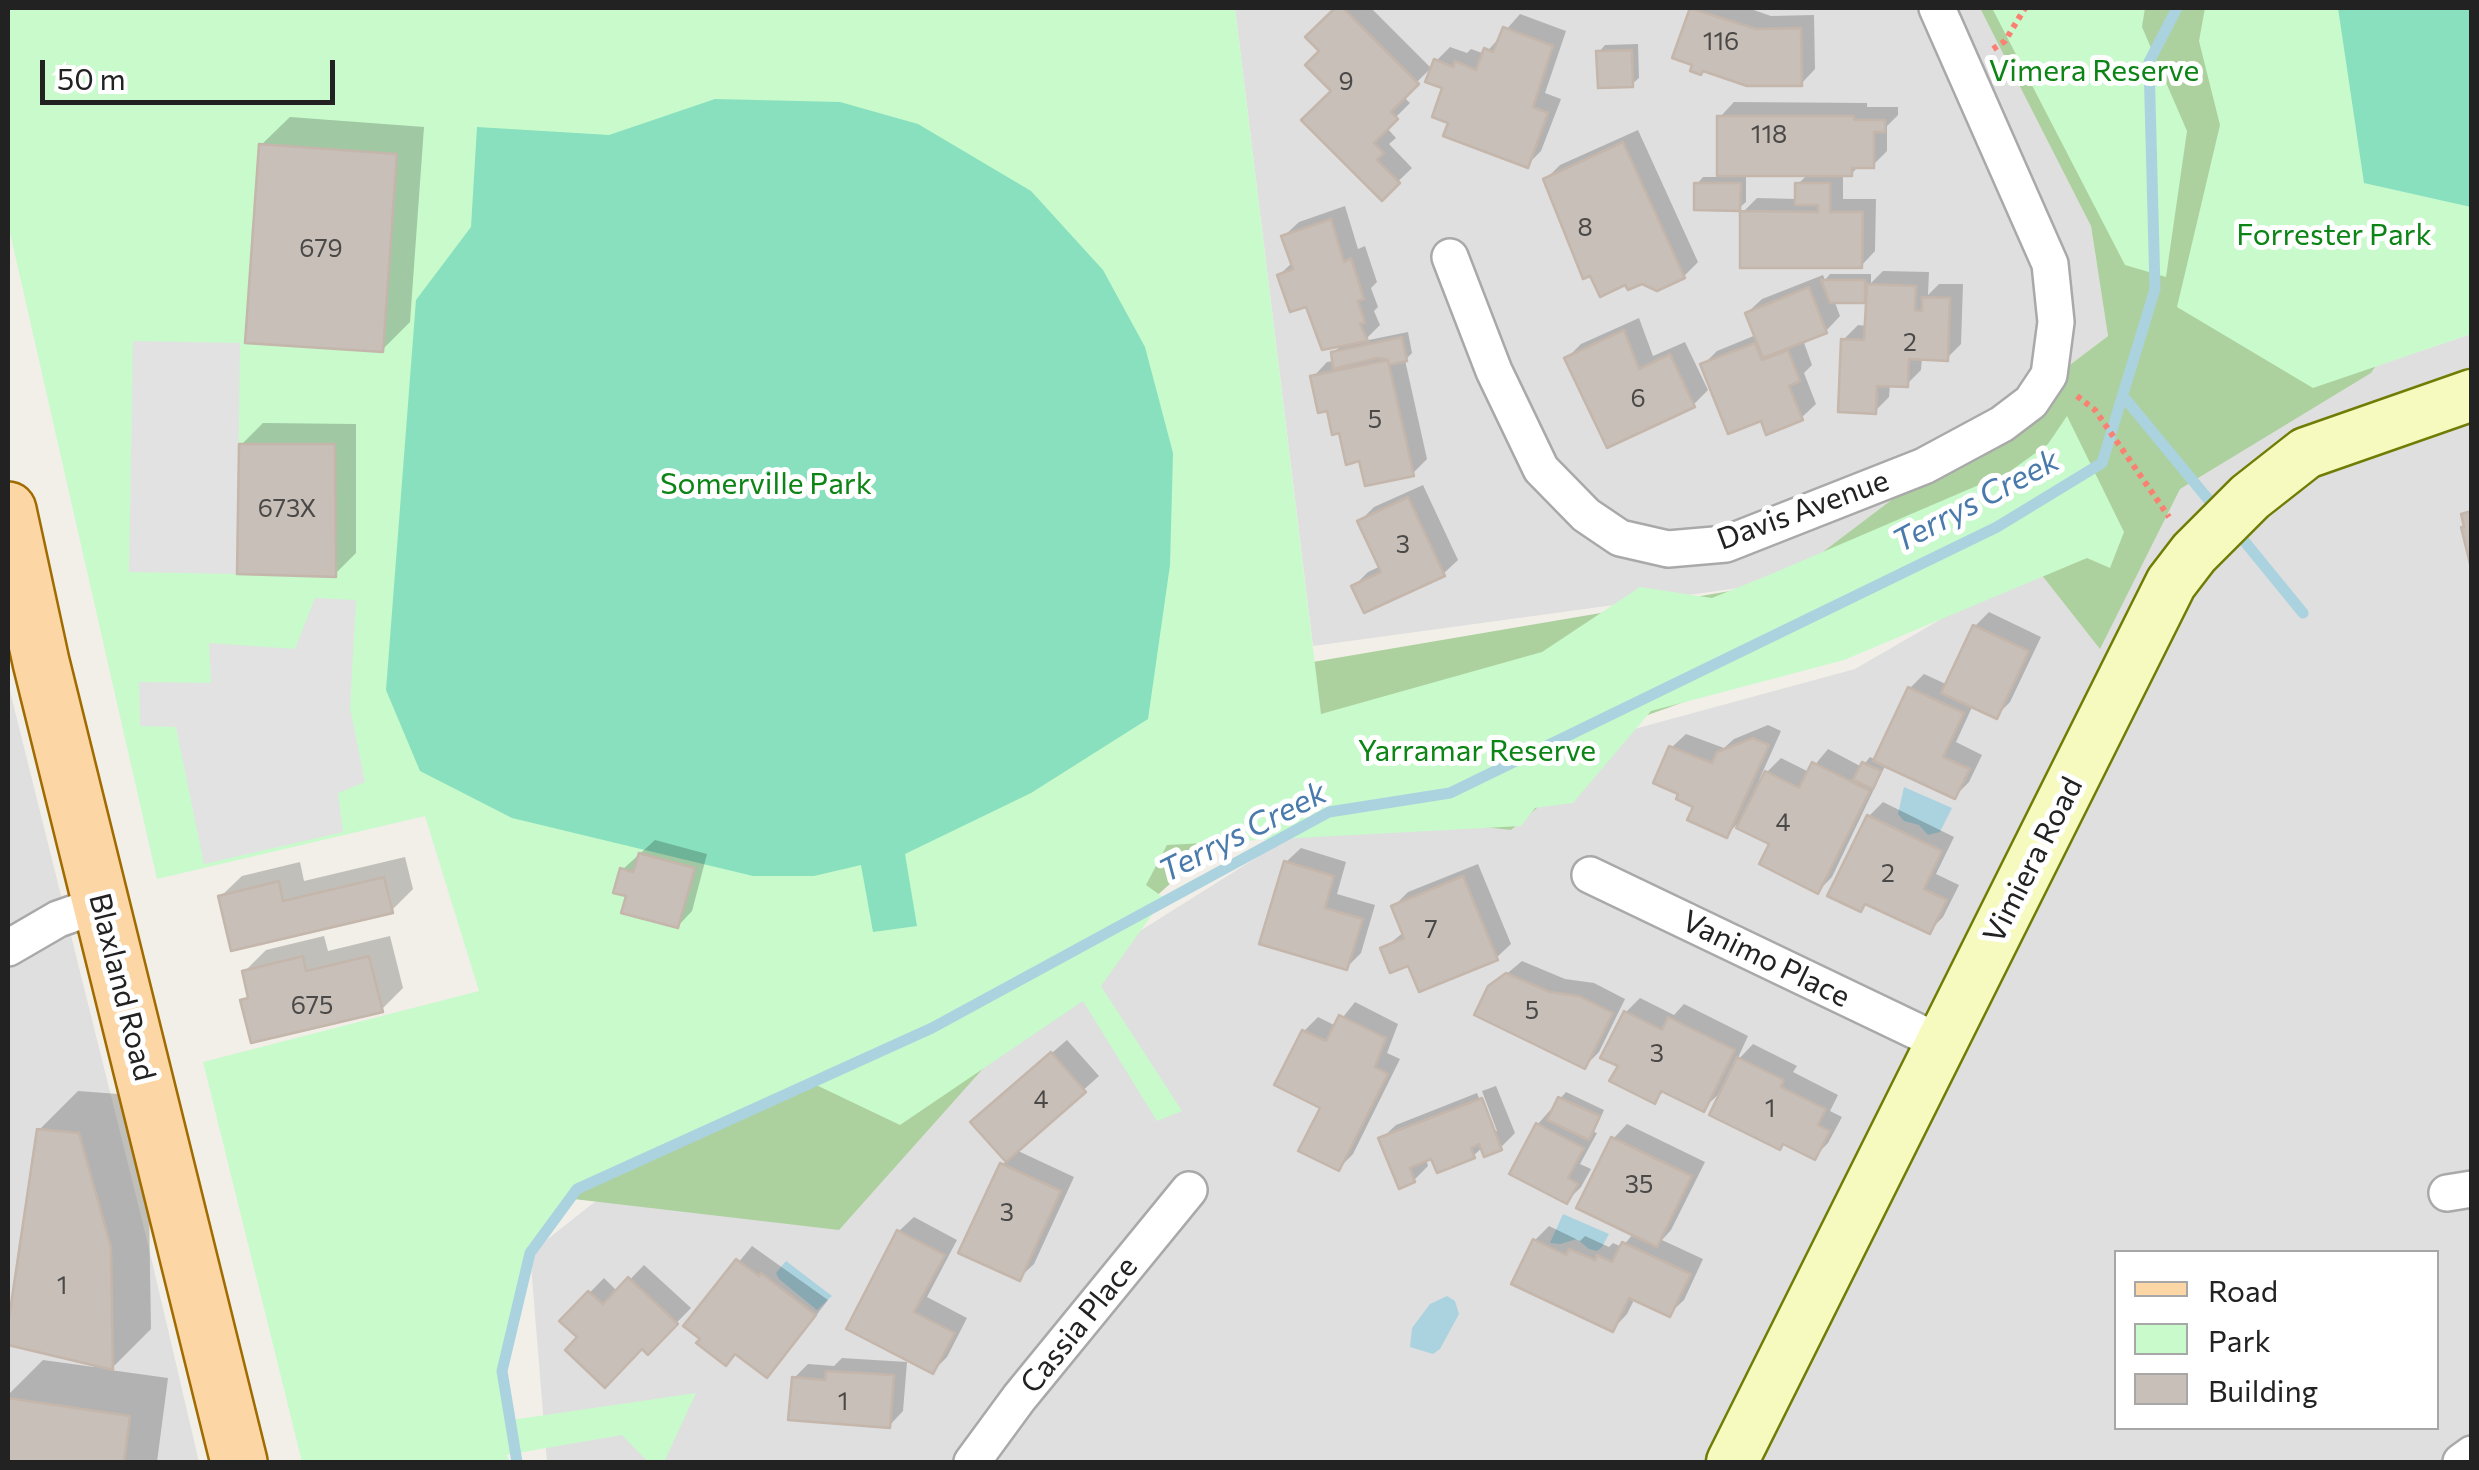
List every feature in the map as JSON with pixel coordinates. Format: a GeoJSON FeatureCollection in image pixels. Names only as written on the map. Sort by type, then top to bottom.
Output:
{"type":"FeatureCollection","features":[{"type":"Feature","properties":{"kind":"main road","name":"Blaxland Road"},"geometry":{"type":"LineString","coordinates":[[8,510],[41,662],[239,1462]]}},
{"type":"Feature","properties":{"kind":"street"},"geometry":{"type":"LineString","coordinates":[[1937,8],[1965,68]]}},
{"type":"Feature","properties":{"kind":"street","name":"Davis Avenue"},"geometry":{"type":"LineString","coordinates":[[1450,257],[1494,371],[1541,469],[1586,515],[1620,538],[1668,550],[1726,544],[1924,466],[2002,424],[2031,402],[2048,374],[2056,322],[2050,264],[1965,68]]}},
{"type":"Feature","properties":{"kind":"street","name":"Vimiera Road"},"geometry":{"type":"LineString","coordinates":[[1732,1462],[2171,583],[2194,553],[2250,497],[2306,454],[2472,395]]}},
{"type":"Feature","properties":{"kind":"street","name":"Vanimo Place"},"geometry":{"type":"LineString","coordinates":[[1590,875],[1941,1043]]}},
{"type":"Feature","properties":{"kind":"street"},"geometry":{"type":"LineString","coordinates":[[8,948],[58,919],[101,904]]}},
{"type":"Feature","properties":{"kind":"street","name":"Cassia Place"},"geometry":{"type":"LineString","coordinates":[[972,1462],[1190,1190]]}},
{"type":"Feature","properties":{"kind":"street"},"geometry":{"type":"LineString","coordinates":[[2461,1462],[2472,1454]]}},
{"type":"Feature","properties":{"kind":"path"},"geometry":{"type":"LineString","coordinates":[[1965,68],[2005,41],[2025,8]]}},
{"type":"Feature","properties":{"kind":"path"},"geometry":{"type":"LineString","coordinates":[[2472,276],[2472,312]]}},
{"type":"Feature","properties":{"kind":"path"},"geometry":{"type":"LineString","coordinates":[[2095,410],[2194,553]]}},
{"type":"Feature","properties":{"kind":"shaded area"},"geometry":{"type":"Polygon","coordinates":[[[1235,8],[2004,8],[2091,226],[2108,336],[1783,582],[1313,646],[1235,8]]]}},
{"type":"Feature","properties":{"kind":"shaded area"},"geometry":{"type":"Polygon","coordinates":[[[2471,334],[2471,1462],[547,1462],[530,1253],[654,1155],[1062,980],[1329,812],[1855,669],[2379,365],[2471,334]]]}},
{"type":"Feature","properties":{"kind":"shaded area"},"geometry":{"type":"Polygon","coordinates":[[[133,341],[240,343],[237,574],[129,572],[133,341]]]}},
{"type":"Feature","properties":{"kind":"shaded area"},"geometry":{"type":"Polygon","coordinates":[[[315,598],[356,600],[350,708],[365,782],[338,793],[343,832],[204,864],[176,727],[140,726],[139,682],[211,683],[209,643],[295,649],[315,598]]]}},
{"type":"Feature","properties":{"kind":"shaded area"},"geometry":{"type":"Polygon","coordinates":[[[8,683],[147,1240],[199,1462],[8,1462],[8,683]]]}},
{"type":"Feature","properties":{"kind":"green space","name":"Somerville Park"},"geometry":{"type":"Polygon","coordinates":[[[8,8],[1235,8],[1321,714],[1542,652],[1640,587],[1712,598],[2009,472],[2048,444],[2067,416],[2124,532],[2110,568],[2087,558],[1844,660],[1651,711],[1573,803],[1535,808],[1521,826],[1167,845],[1146,885],[1164,898],[1101,986],[1182,1111],[1157,1121],[1083,1001],[900,1125],[814,1084],[740,1111],[577,1189],[530,1253],[502,1371],[511,1420],[696,1393],[664,1462],[648,1462],[622,1435],[506,1455],[510,1462],[302,1462],[203,1062],[479,991],[425,816],[157,879],[8,224],[8,8]]]}},
{"type":"Feature","properties":{"kind":"green space","name":"Yarramar Reserve"},"geometry":{"type":"Polygon","coordinates":[[[1980,8],[2324,8],[2468,230],[2371,373],[2180,489],[2100,649],[2041,574],[1645,716],[1511,830],[1262,802],[1062,980],[839,1230],[505,1191],[1201,681],[1783,582],[2108,336],[2091,226],[1980,8]]]}},
{"type":"Feature","properties":{"kind":"green space","name":"Vimera Reserve"},"geometry":{"type":"Polygon","coordinates":[[[1992,8],[2145,8],[2142,27],[2187,131],[2166,277],[2125,265],[1992,8]]]}},
{"type":"Feature","properties":{"kind":"green space","name":"Forrester Park"},"geometry":{"type":"Polygon","coordinates":[[[2205,8],[2471,8],[2471,334],[2313,388],[2177,307],[2220,125],[2199,41],[2205,8]]]}},
{"type":"Feature","properties":{"kind":"green space"},"geometry":{"type":"Polygon","coordinates":[[[2338,8],[2471,8],[2471,207],[2364,183],[2338,8]]]}},
{"type":"Feature","properties":{"kind":"green space","name":"Somerville Park"},"geometry":{"type":"Polygon","coordinates":[[[715,99],[840,102],[918,124],[1031,191],[1103,270],[1145,347],[1173,453],[1170,565],[1148,719],[1031,793],[905,854],[917,926],[873,932],[861,865],[814,876],[753,876],[512,818],[420,771],[386,690],[416,300],[471,227],[477,127],[609,135],[715,99]]]}},
{"type":"Feature","properties":{"kind":"water"},"geometry":{"type":"Polygon","coordinates":[[[1904,787],[1952,808],[1940,832],[1928,835],[1919,825],[1904,821],[1898,814],[1904,787]]]}},
{"type":"Feature","properties":{"kind":"water"},"geometry":{"type":"Polygon","coordinates":[[[1563,1214],[1609,1234],[1602,1247],[1597,1251],[1589,1249],[1577,1239],[1550,1243],[1563,1214]]]}},
{"type":"Feature","properties":{"kind":"water"},"geometry":{"type":"Polygon","coordinates":[[[786,1261],[832,1296],[817,1310],[779,1279],[776,1273],[786,1261]]]}},
{"type":"Feature","properties":{"kind":"water"},"geometry":{"type":"Polygon","coordinates":[[[1447,1296],[1455,1301],[1459,1314],[1440,1349],[1433,1354],[1410,1347],[1412,1328],[1430,1304],[1447,1296]]]}},
{"type":"Feature","properties":{"kind":"building"},"geometry":{"type":"Polygon","coordinates":[[[1335,8],[1343,8],[1419,84],[1391,112],[1398,119],[1374,143],[1384,153],[1377,160],[1400,183],[1382,201],[1301,120],[1331,91],[1305,65],[1319,51],[1305,37],[1335,8]]]}},
{"type":"Feature","properties":{"kind":"building"},"geometry":{"type":"Polygon","coordinates":[[[1690,8],[1756,29],[1801,28],[1802,86],[1747,86],[1703,71],[1701,75],[1690,71],[1692,65],[1672,58],[1690,8]]]}},
{"type":"Feature","properties":{"kind":"building"},"geometry":{"type":"Polygon","coordinates":[[[1503,27],[1553,46],[1533,107],[1548,113],[1528,168],[1443,136],[1448,123],[1432,117],[1442,88],[1425,82],[1434,59],[1453,67],[1455,61],[1476,70],[1484,48],[1493,52],[1503,27]]]}},
{"type":"Feature","properties":{"kind":"building"},"geometry":{"type":"Polygon","coordinates":[[[1632,50],[1633,87],[1598,88],[1596,51],[1632,50]]]}},
{"type":"Feature","properties":{"kind":"building"},"geometry":{"type":"Polygon","coordinates":[[[1717,116],[1854,116],[1854,120],[1885,120],[1885,132],[1874,132],[1874,168],[1852,168],[1852,176],[1717,176],[1717,116]]]}},
{"type":"Feature","properties":{"kind":"building"},"geometry":{"type":"Polygon","coordinates":[[[1623,142],[1685,278],[1657,291],[1642,284],[1628,290],[1625,285],[1600,297],[1590,276],[1583,279],[1543,179],[1623,142]]]}},
{"type":"Feature","properties":{"kind":"building"},"geometry":{"type":"Polygon","coordinates":[[[259,144],[397,154],[383,352],[245,343],[259,144]]]}},
{"type":"Feature","properties":{"kind":"building"},"geometry":{"type":"Polygon","coordinates":[[[1694,183],[1741,183],[1740,211],[1694,210],[1694,183]]]}},
{"type":"Feature","properties":{"kind":"building"},"geometry":{"type":"Polygon","coordinates":[[[1795,183],[1830,183],[1830,212],[1863,212],[1862,268],[1740,268],[1740,211],[1818,212],[1818,205],[1795,205],[1795,183]]]}},
{"type":"Feature","properties":{"kind":"building"},"geometry":{"type":"Polygon","coordinates":[[[1331,219],[1344,262],[1351,258],[1364,299],[1358,301],[1365,323],[1360,324],[1368,341],[1322,350],[1306,307],[1290,312],[1277,275],[1293,269],[1281,236],[1331,219]]]}},
{"type":"Feature","properties":{"kind":"building"},"geometry":{"type":"Polygon","coordinates":[[[1821,280],[1865,280],[1865,303],[1830,303],[1821,280]]]}},
{"type":"Feature","properties":{"kind":"building"},"geometry":{"type":"Polygon","coordinates":[[[1867,284],[1916,286],[1915,310],[1922,311],[1922,297],[1950,298],[1948,361],[1909,359],[1908,387],[1877,386],[1876,414],[1838,412],[1841,339],[1864,340],[1867,284]]]}},
{"type":"Feature","properties":{"kind":"building"},"geometry":{"type":"Polygon","coordinates":[[[1809,287],[1827,333],[1763,358],[1745,313],[1809,287]]]}},
{"type":"Feature","properties":{"kind":"building"},"geometry":{"type":"Polygon","coordinates":[[[1624,330],[1639,369],[1670,354],[1695,407],[1607,448],[1564,358],[1624,330]]]}},
{"type":"Feature","properties":{"kind":"building"},"geometry":{"type":"Polygon","coordinates":[[[1402,337],[1407,361],[1389,365],[1388,360],[1378,358],[1333,369],[1331,352],[1402,337]]]}},
{"type":"Feature","properties":{"kind":"building"},"geometry":{"type":"Polygon","coordinates":[[[1755,343],[1762,360],[1788,350],[1800,381],[1789,386],[1803,420],[1766,435],[1761,421],[1728,434],[1700,364],[1755,343]]]}},
{"type":"Feature","properties":{"kind":"building"},"geometry":{"type":"Polygon","coordinates":[[[1388,360],[1414,476],[1365,486],[1359,461],[1346,465],[1339,433],[1332,435],[1327,411],[1318,413],[1310,376],[1388,360]]]}},
{"type":"Feature","properties":{"kind":"building"},"geometry":{"type":"Polygon","coordinates":[[[239,444],[335,444],[336,577],[237,574],[239,444]]]}},
{"type":"Feature","properties":{"kind":"building"},"geometry":{"type":"Polygon","coordinates":[[[1408,497],[1445,576],[1364,613],[1351,586],[1381,572],[1357,521],[1408,497]]]}},
{"type":"Feature","properties":{"kind":"building"},"geometry":{"type":"Polygon","coordinates":[[[2472,511],[2472,572],[2461,514],[2472,511]]]}},
{"type":"Feature","properties":{"kind":"building"},"geometry":{"type":"Polygon","coordinates":[[[1973,625],[2029,651],[1997,719],[1941,693],[1973,625]]]}},
{"type":"Feature","properties":{"kind":"building"},"geometry":{"type":"Polygon","coordinates":[[[1908,687],[1964,713],[1943,757],[1970,769],[1955,799],[1873,761],[1908,687]]]}},
{"type":"Feature","properties":{"kind":"building"},"geometry":{"type":"Polygon","coordinates":[[[1753,738],[1769,745],[1727,838],[1687,820],[1693,807],[1676,799],[1678,794],[1653,783],[1669,746],[1712,763],[1717,752],[1753,738]]]}},
{"type":"Feature","properties":{"kind":"building"},"geometry":{"type":"Polygon","coordinates":[[[1812,762],[1870,791],[1818,894],[1759,864],[1769,844],[1736,828],[1765,771],[1799,788],[1812,762]]]}},
{"type":"Feature","properties":{"kind":"building"},"geometry":{"type":"Polygon","coordinates":[[[1862,762],[1881,771],[1873,789],[1853,780],[1862,762]]]}},
{"type":"Feature","properties":{"kind":"building"},"geometry":{"type":"Polygon","coordinates":[[[1867,815],[1942,851],[1924,889],[1947,900],[1930,934],[1865,904],[1861,912],[1827,896],[1867,815]]]}},
{"type":"Feature","properties":{"kind":"building"},"geometry":{"type":"Polygon","coordinates":[[[639,853],[695,868],[678,928],[621,913],[626,896],[613,893],[620,868],[633,872],[639,853]]]}},
{"type":"Feature","properties":{"kind":"building"},"geometry":{"type":"Polygon","coordinates":[[[1284,861],[1334,876],[1325,908],[1363,919],[1347,970],[1259,944],[1284,861]]]}},
{"type":"Feature","properties":{"kind":"building"},"geometry":{"type":"Polygon","coordinates":[[[1463,876],[1498,960],[1419,992],[1408,966],[1390,973],[1380,948],[1404,938],[1391,906],[1463,876]]]}},
{"type":"Feature","properties":{"kind":"building"},"geometry":{"type":"Polygon","coordinates":[[[384,877],[393,913],[231,951],[218,896],[279,881],[283,901],[384,877]]]}},
{"type":"Feature","properties":{"kind":"building"},"geometry":{"type":"Polygon","coordinates":[[[303,956],[306,971],[369,956],[383,1012],[251,1043],[240,1000],[248,998],[242,971],[303,956]]]}},
{"type":"Feature","properties":{"kind":"building"},"geometry":{"type":"Polygon","coordinates":[[[1506,973],[1550,992],[1579,996],[1613,1013],[1585,1069],[1474,1015],[1488,986],[1506,973]]]}},
{"type":"Feature","properties":{"kind":"building"},"geometry":{"type":"Polygon","coordinates":[[[1624,1011],[1662,1030],[1668,1017],[1735,1050],[1704,1112],[1661,1091],[1655,1104],[1609,1081],[1618,1066],[1600,1058],[1624,1011]]]}},
{"type":"Feature","properties":{"kind":"building"},"geometry":{"type":"Polygon","coordinates":[[[1339,1015],[1386,1038],[1375,1067],[1388,1074],[1339,1171],[1298,1151],[1320,1108],[1274,1085],[1302,1030],[1326,1041],[1339,1015]]]}},
{"type":"Feature","properties":{"kind":"building"},"geometry":{"type":"Polygon","coordinates":[[[1051,1052],[1086,1092],[1006,1162],[970,1122],[1051,1052]]]}},
{"type":"Feature","properties":{"kind":"building"},"geometry":{"type":"Polygon","coordinates":[[[1737,1057],[1784,1080],[1781,1087],[1826,1109],[1818,1125],[1830,1131],[1815,1160],[1783,1144],[1780,1150],[1709,1115],[1737,1057]]]}},
{"type":"Feature","properties":{"kind":"building"},"geometry":{"type":"Polygon","coordinates":[[[1558,1097],[1600,1116],[1589,1140],[1547,1120],[1558,1097]]]}},
{"type":"Feature","properties":{"kind":"building"},"geometry":{"type":"Polygon","coordinates":[[[1482,1098],[1502,1150],[1484,1157],[1479,1144],[1471,1148],[1475,1158],[1437,1173],[1431,1159],[1410,1168],[1415,1182],[1399,1189],[1378,1138],[1482,1098]]]}},
{"type":"Feature","properties":{"kind":"building"},"geometry":{"type":"Polygon","coordinates":[[[1536,1123],[1584,1148],[1568,1178],[1578,1184],[1567,1204],[1509,1174],[1536,1123]]]}},
{"type":"Feature","properties":{"kind":"building"},"geometry":{"type":"Polygon","coordinates":[[[37,1129],[79,1133],[111,1247],[113,1370],[8,1345],[37,1129]]]}},
{"type":"Feature","properties":{"kind":"building"},"geometry":{"type":"Polygon","coordinates":[[[1611,1137],[1692,1176],[1657,1247],[1576,1208],[1611,1137]]]}},
{"type":"Feature","properties":{"kind":"building"},"geometry":{"type":"Polygon","coordinates":[[[1000,1163],[1061,1191],[1020,1281],[958,1253],[1000,1163]]]}},
{"type":"Feature","properties":{"kind":"building"},"geometry":{"type":"Polygon","coordinates":[[[897,1230],[945,1255],[914,1312],[955,1333],[933,1374],[846,1329],[897,1230]]]}},
{"type":"Feature","properties":{"kind":"building"},"geometry":{"type":"Polygon","coordinates":[[[1533,1239],[1566,1255],[1569,1249],[1595,1260],[1597,1255],[1612,1262],[1622,1242],[1691,1274],[1670,1317],[1629,1298],[1613,1332],[1511,1284],[1533,1239]]]}},
{"type":"Feature","properties":{"kind":"building"},"geometry":{"type":"Polygon","coordinates":[[[736,1259],[816,1315],[767,1378],[735,1354],[726,1366],[696,1343],[700,1339],[683,1326],[736,1259]]]}},
{"type":"Feature","properties":{"kind":"building"},"geometry":{"type":"Polygon","coordinates":[[[628,1277],[678,1324],[648,1355],[642,1349],[605,1388],[565,1350],[577,1337],[559,1321],[588,1291],[603,1304],[628,1277]]]}},
{"type":"Feature","properties":{"kind":"building"},"geometry":{"type":"Polygon","coordinates":[[[826,1371],[894,1375],[890,1428],[788,1420],[792,1377],[825,1380],[826,1371]]]}},
{"type":"Feature","properties":{"kind":"building"},"geometry":{"type":"Polygon","coordinates":[[[8,1398],[130,1416],[124,1462],[8,1462],[8,1398]]]}},
{"type":"Feature","properties":{"kind":"waterway","name":"Terrys Creek"},"geometry":{"type":"LineString","coordinates":[[517,1462],[502,1371],[530,1253],[577,1189],[932,1028],[1329,812],[1450,793],[1997,527],[2102,463],[2155,289],[2149,62],[2177,8]]}},
{"type":"Feature","properties":{"kind":"waterway"},"geometry":{"type":"LineString","coordinates":[[2123,396],[2217,510]]}},
{"type":"Feature","properties":{"kind":"waterway"},"geometry":{"type":"LineString","coordinates":[[2236,531],[2303,613]]}}]}
